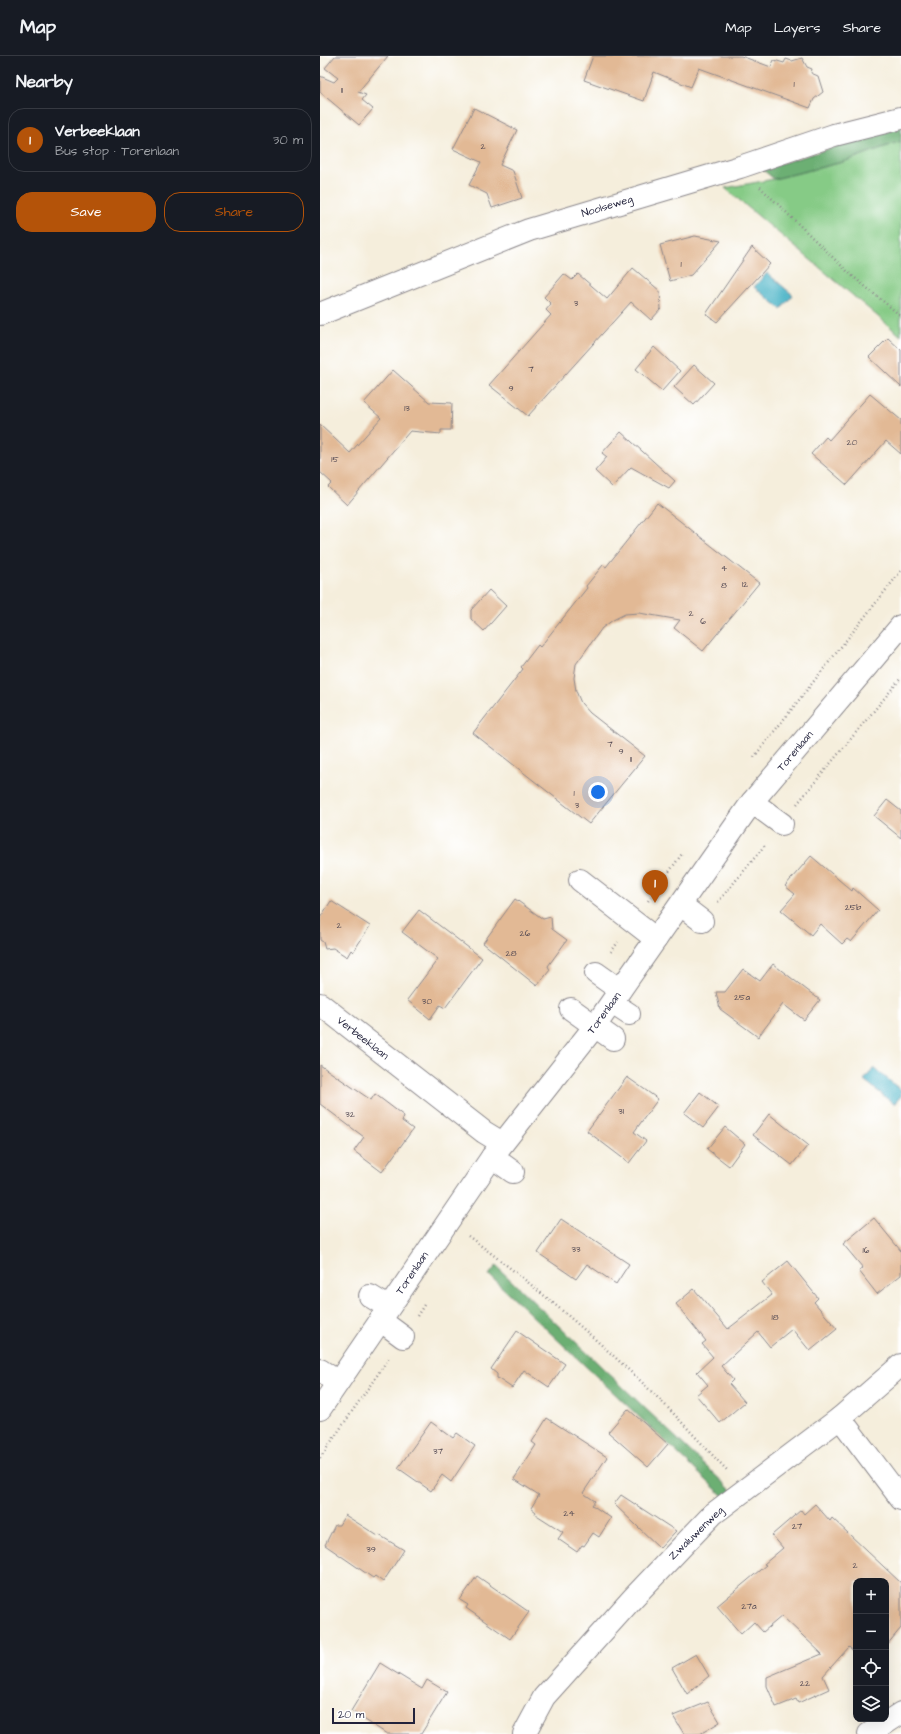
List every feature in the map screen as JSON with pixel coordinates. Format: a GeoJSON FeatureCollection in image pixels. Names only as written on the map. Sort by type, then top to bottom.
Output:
{"type":"FeatureCollection","features":[{"type":"Feature","properties":{"kind":"street","name":"Noolseweg"},"geometry":{"type":"LineString","coordinates":[[320,314],[529,230],[740,167],[834,135],[901,118]]}},
{"type":"Feature","properties":{"kind":"street","name":"Torenlaan"},"geometry":{"type":"LineString","coordinates":[[320,1409],[329,1376],[384,1314],[497,1150],[595,1026],[620,1002],[656,939],[752,802],[901,626]]}},
{"type":"Feature","properties":{"kind":"street"},"geometry":{"type":"LineString","coordinates":[[752,802],[782,824]]}},
{"type":"Feature","properties":{"kind":"street"},"geometry":{"type":"LineString","coordinates":[[580,880],[656,939]]}},
{"type":"Feature","properties":{"kind":"street"},"geometry":{"type":"LineString","coordinates":[[681,905],[702,921]]}},
{"type":"Feature","properties":{"kind":"street"},"geometry":{"type":"LineString","coordinates":[[596,973],[620,1002]]}},
{"type":"Feature","properties":{"kind":"street","name":"Verbeeklaan"},"geometry":{"type":"LineString","coordinates":[[320,1004],[484,1132],[513,1172]]}},
{"type":"Feature","properties":{"kind":"street"},"geometry":{"type":"LineString","coordinates":[[571,1009],[613,1039]]}},
{"type":"Feature","properties":{"kind":"street"},"geometry":{"type":"LineString","coordinates":[[370,1296],[403,1337]]}},
{"type":"Feature","properties":{"kind":"street","name":"Zwaluwenweg"},"geometry":{"type":"LineString","coordinates":[[524,1734],[544,1697],[632,1598],[713,1514],[840,1418],[901,1365]]}},
{"type":"Feature","properties":{"kind":"street"},"geometry":{"type":"LineString","coordinates":[[840,1418],[901,1499]]}},
{"type":"Feature","properties":{"kind":"street"},"geometry":{"type":"LineString","coordinates":[[869,1734],[901,1713]]}},
{"type":"Feature","properties":{"kind":"path"},"geometry":{"type":"LineString","coordinates":[[740,167],[850,274],[901,316]]}},
{"type":"Feature","properties":{"kind":"path"},"geometry":{"type":"LineString","coordinates":[[447,1221],[534,1287],[602,1346],[654,1394],[746,1489]]}},
{"type":"Feature","properties":{"kind":"green space"},"geometry":{"type":"Polygon","coordinates":[[[901,127],[901,141],[843,162],[774,179],[762,169],[901,127]]]}},
{"type":"Feature","properties":{"kind":"green space"},"geometry":{"type":"Polygon","coordinates":[[[901,141],[901,336],[725,188],[774,179],[843,162],[901,141]]]}},
{"type":"Feature","properties":{"kind":"green space"},"geometry":{"type":"Polygon","coordinates":[[[496,1266],[732,1491],[724,1497],[489,1275],[496,1266]]]}},
{"type":"Feature","properties":{"kind":"water"},"geometry":{"type":"Polygon","coordinates":[[[767,273],[793,295],[781,309],[754,287],[767,273]]]}},
{"type":"Feature","properties":{"kind":"water"},"geometry":{"type":"Polygon","coordinates":[[[874,1068],[901,1090],[901,1096],[894,1104],[864,1080],[874,1068]]]}},
{"type":"Feature","properties":{"kind":"building"},"geometry":{"type":"Polygon","coordinates":[[[335,56],[388,56],[358,92],[366,95],[362,100],[373,109],[359,125],[320,92],[320,76],[334,82],[338,78],[325,68],[335,56]]]}},
{"type":"Feature","properties":{"kind":"building"},"geometry":{"type":"Polygon","coordinates":[[[593,56],[741,56],[771,67],[774,60],[784,63],[786,59],[792,61],[802,58],[807,67],[812,69],[811,73],[818,76],[823,92],[814,99],[810,108],[699,68],[691,87],[654,72],[644,101],[584,80],[593,56]]]}},
{"type":"Feature","properties":{"kind":"building"},"geometry":{"type":"Polygon","coordinates":[[[474,108],[517,130],[500,165],[513,171],[522,198],[492,208],[487,194],[469,185],[481,162],[453,149],[474,108]]]}},
{"type":"Feature","properties":{"kind":"building"},"geometry":{"type":"Polygon","coordinates":[[[695,236],[721,241],[691,275],[670,281],[660,245],[695,236]]]}},
{"type":"Feature","properties":{"kind":"building"},"geometry":{"type":"Polygon","coordinates":[[[752,247],[770,264],[717,322],[706,314],[752,247]]]}},
{"type":"Feature","properties":{"kind":"building"},"geometry":{"type":"Polygon","coordinates":[[[633,268],[660,291],[661,309],[651,320],[631,302],[528,416],[489,385],[551,315],[546,310],[551,304],[544,297],[564,274],[572,280],[578,274],[607,299],[633,268]]]}},
{"type":"Feature","properties":{"kind":"building"},"geometry":{"type":"Polygon","coordinates":[[[888,338],[901,350],[901,387],[869,357],[888,338]]]}},
{"type":"Feature","properties":{"kind":"building"},"geometry":{"type":"Polygon","coordinates":[[[654,347],[680,371],[662,391],[636,369],[654,347]]]}},
{"type":"Feature","properties":{"kind":"building"},"geometry":{"type":"Polygon","coordinates":[[[694,365],[714,383],[694,405],[674,387],[694,365]]]}},
{"type":"Feature","properties":{"kind":"building"},"geometry":{"type":"Polygon","coordinates":[[[393,370],[429,402],[452,403],[451,430],[441,430],[441,434],[410,431],[347,505],[328,487],[332,483],[320,472],[320,425],[350,453],[381,418],[364,403],[393,370]]]}},
{"type":"Feature","properties":{"kind":"building"},"geometry":{"type":"Polygon","coordinates":[[[870,394],[901,420],[901,454],[886,441],[847,485],[811,454],[826,437],[829,440],[870,394]]]}},
{"type":"Feature","properties":{"kind":"building"},"geometry":{"type":"Polygon","coordinates":[[[621,432],[675,481],[669,488],[631,467],[612,487],[595,471],[607,457],[602,453],[621,432]]]}},
{"type":"Feature","properties":{"kind":"building"},"geometry":{"type":"Polygon","coordinates":[[[657,503],[759,583],[703,651],[674,628],[680,620],[639,613],[625,614],[602,628],[576,664],[574,678],[576,691],[581,703],[590,713],[645,756],[589,824],[473,733],[523,669],[521,667],[538,645],[540,647],[587,588],[586,586],[603,565],[606,567],[657,503]]]}},
{"type":"Feature","properties":{"kind":"building"},"geometry":{"type":"Polygon","coordinates":[[[489,590],[506,606],[484,631],[471,619],[471,610],[489,590]]]}},
{"type":"Feature","properties":{"kind":"building"},"geometry":{"type":"Polygon","coordinates":[[[887,800],[901,811],[901,838],[874,816],[887,800]]]}},
{"type":"Feature","properties":{"kind":"building"},"geometry":{"type":"Polygon","coordinates":[[[811,856],[852,891],[853,888],[878,910],[851,942],[847,939],[842,944],[820,924],[811,935],[781,910],[795,894],[785,886],[811,856]]]}},
{"type":"Feature","properties":{"kind":"building"},"geometry":{"type":"Polygon","coordinates":[[[515,899],[543,919],[551,917],[552,929],[567,940],[548,966],[550,970],[537,986],[483,943],[515,899]]]}},
{"type":"Feature","properties":{"kind":"building"},"geometry":{"type":"Polygon","coordinates":[[[331,901],[370,926],[353,952],[351,950],[347,957],[333,948],[325,949],[323,942],[320,940],[320,918],[331,901]]]}},
{"type":"Feature","properties":{"kind":"building"},"geometry":{"type":"Polygon","coordinates":[[[419,910],[482,958],[445,1008],[440,1005],[430,1019],[407,1000],[438,959],[402,932],[419,910]]]}},
{"type":"Feature","properties":{"kind":"building"},"geometry":{"type":"Polygon","coordinates":[[[773,964],[820,1000],[804,1020],[783,1004],[758,1037],[720,1009],[716,992],[725,992],[743,969],[760,981],[773,964]]]}},
{"type":"Feature","properties":{"kind":"building"},"geometry":{"type":"Polygon","coordinates":[[[320,1065],[371,1100],[375,1094],[404,1116],[402,1121],[413,1129],[382,1172],[354,1151],[364,1137],[320,1104],[320,1065]]]}},
{"type":"Feature","properties":{"kind":"building"},"geometry":{"type":"Polygon","coordinates":[[[627,1077],[658,1099],[634,1132],[646,1141],[629,1163],[587,1131],[627,1077]]]}},
{"type":"Feature","properties":{"kind":"building"},"geometry":{"type":"Polygon","coordinates":[[[700,1092],[719,1107],[703,1128],[684,1113],[700,1092]]]}},
{"type":"Feature","properties":{"kind":"building"},"geometry":{"type":"Polygon","coordinates":[[[769,1114],[808,1145],[792,1165],[753,1135],[769,1114]]]}},
{"type":"Feature","properties":{"kind":"building"},"geometry":{"type":"Polygon","coordinates":[[[725,1127],[745,1144],[729,1166],[707,1149],[725,1127]]]}},
{"type":"Feature","properties":{"kind":"building"},"geometry":{"type":"Polygon","coordinates":[[[874,1218],[901,1251],[901,1275],[877,1294],[859,1271],[863,1268],[843,1244],[874,1218]]]}},
{"type":"Feature","properties":{"kind":"building"},"geometry":{"type":"Polygon","coordinates":[[[561,1219],[629,1264],[616,1284],[587,1264],[576,1279],[538,1253],[561,1219]]]}},
{"type":"Feature","properties":{"kind":"building"},"geometry":{"type":"Polygon","coordinates":[[[788,1261],[818,1298],[814,1302],[837,1329],[810,1351],[792,1329],[770,1347],[758,1332],[721,1366],[733,1380],[729,1384],[745,1402],[720,1423],[696,1395],[708,1385],[697,1372],[713,1357],[702,1344],[706,1341],[676,1304],[694,1289],[728,1329],[772,1295],[762,1282],[788,1261]]]}},
{"type":"Feature","properties":{"kind":"building"},"geometry":{"type":"Polygon","coordinates":[[[517,1331],[565,1364],[549,1387],[524,1370],[512,1388],[497,1378],[497,1374],[491,1369],[517,1331]]]}},
{"type":"Feature","properties":{"kind":"building"},"geometry":{"type":"Polygon","coordinates":[[[628,1409],[668,1444],[648,1467],[608,1432],[628,1409]]]}},
{"type":"Feature","properties":{"kind":"building"},"geometry":{"type":"Polygon","coordinates":[[[547,1418],[607,1457],[583,1493],[595,1501],[592,1505],[611,1518],[599,1537],[593,1533],[584,1546],[582,1545],[577,1552],[558,1539],[563,1532],[535,1514],[536,1512],[531,1508],[539,1495],[514,1479],[536,1445],[532,1442],[547,1418]]]}},
{"type":"Feature","properties":{"kind":"building"},"geometry":{"type":"Polygon","coordinates":[[[431,1422],[453,1438],[457,1433],[475,1446],[451,1482],[442,1475],[431,1491],[398,1468],[431,1422]]]}},
{"type":"Feature","properties":{"kind":"building"},"geometry":{"type":"Polygon","coordinates":[[[621,1495],[676,1531],[660,1548],[614,1504],[621,1495]]]}},
{"type":"Feature","properties":{"kind":"building"},"geometry":{"type":"Polygon","coordinates":[[[815,1504],[830,1521],[832,1518],[901,1583],[901,1628],[889,1642],[889,1578],[853,1578],[853,1650],[849,1647],[823,1676],[829,1689],[798,1703],[796,1699],[776,1707],[767,1686],[767,1677],[822,1654],[782,1616],[763,1632],[754,1622],[741,1634],[717,1606],[766,1565],[764,1564],[783,1548],[772,1535],[801,1510],[804,1514],[815,1504]]]}},
{"type":"Feature","properties":{"kind":"building"},"geometry":{"type":"Polygon","coordinates":[[[345,1515],[378,1536],[379,1535],[404,1550],[383,1582],[375,1576],[373,1578],[325,1545],[335,1525],[339,1525],[345,1515]]]}},
{"type":"Feature","properties":{"kind":"building"},"geometry":{"type":"Polygon","coordinates":[[[477,1576],[529,1612],[510,1639],[466,1608],[468,1605],[460,1600],[477,1576]]]}},
{"type":"Feature","properties":{"kind":"building"},"geometry":{"type":"Polygon","coordinates":[[[696,1654],[709,1676],[687,1694],[672,1668],[696,1654]]]}},
{"type":"Feature","properties":{"kind":"building"},"geometry":{"type":"Polygon","coordinates":[[[380,1663],[422,1689],[427,1680],[447,1692],[421,1734],[387,1734],[351,1711],[380,1663]]]}},
{"type":"Feature","properties":{"kind":"building"},"geometry":{"type":"Polygon","coordinates":[[[708,1702],[720,1722],[700,1734],[684,1734],[673,1716],[708,1702]]]}},
{"type":"Feature","properties":{"kind":"place","name":"Verbeeklaan"},"geometry":{"type":"Point","coordinates":[655,903]}}]}
